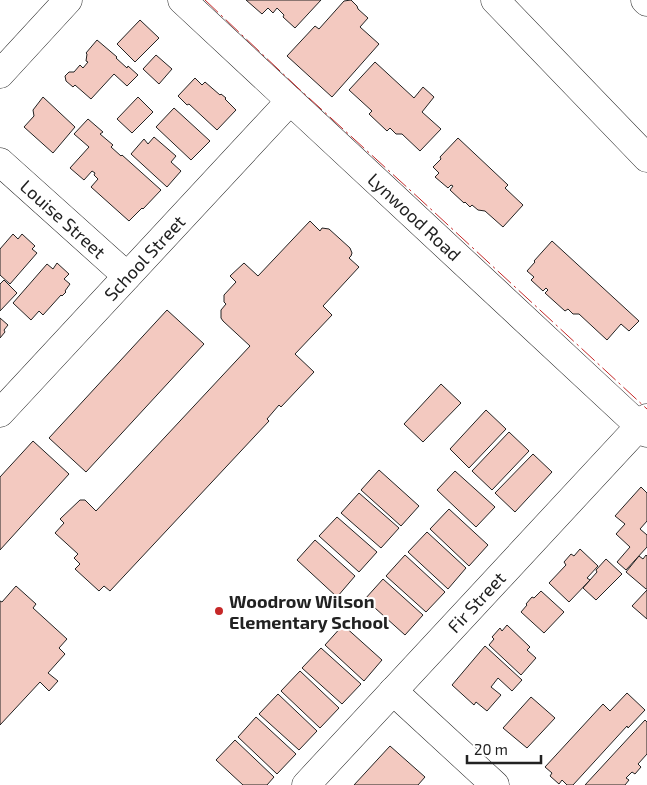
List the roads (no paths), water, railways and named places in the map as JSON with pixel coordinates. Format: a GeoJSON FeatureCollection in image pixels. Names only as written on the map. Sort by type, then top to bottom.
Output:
{"type":"FeatureCollection","features":[{"type":"Feature","properties":{"kind":"main road"},"geometry":{"type":"LineString","coordinates":[[0,74],[68,0]]}},
{"type":"Feature","properties":{"kind":"main road","name":"Lynwood Road"},"geometry":{"type":"LineString","coordinates":[[182,0],[644,426]]}},
{"type":"Feature","properties":{"kind":"main road"},"geometry":{"type":"LineString","coordinates":[[495,0],[647,158]]}},
{"type":"Feature","properties":{"kind":"main road","name":"School Street"},"geometry":{"type":"LineString","coordinates":[[0,413],[290,101]]}},
{"type":"Feature","properties":{"kind":"main road","name":"Louise Street"},"geometry":{"type":"LineString","coordinates":[[0,162],[127,276]]}},
{"type":"Feature","properties":{"kind":"main road","name":"Fir Street"},"geometry":{"type":"LineString","coordinates":[[306,785],[644,426]]}},
{"type":"Feature","properties":{"kind":"main road"},"geometry":{"type":"LineString","coordinates":[[393,691],[495,785]]}},
{"type":"Feature","properties":{"kind":"place","name":"Woodrow Wilson Elementary School"},"geometry":{"type":"Point","coordinates":[219,611]}}]}
